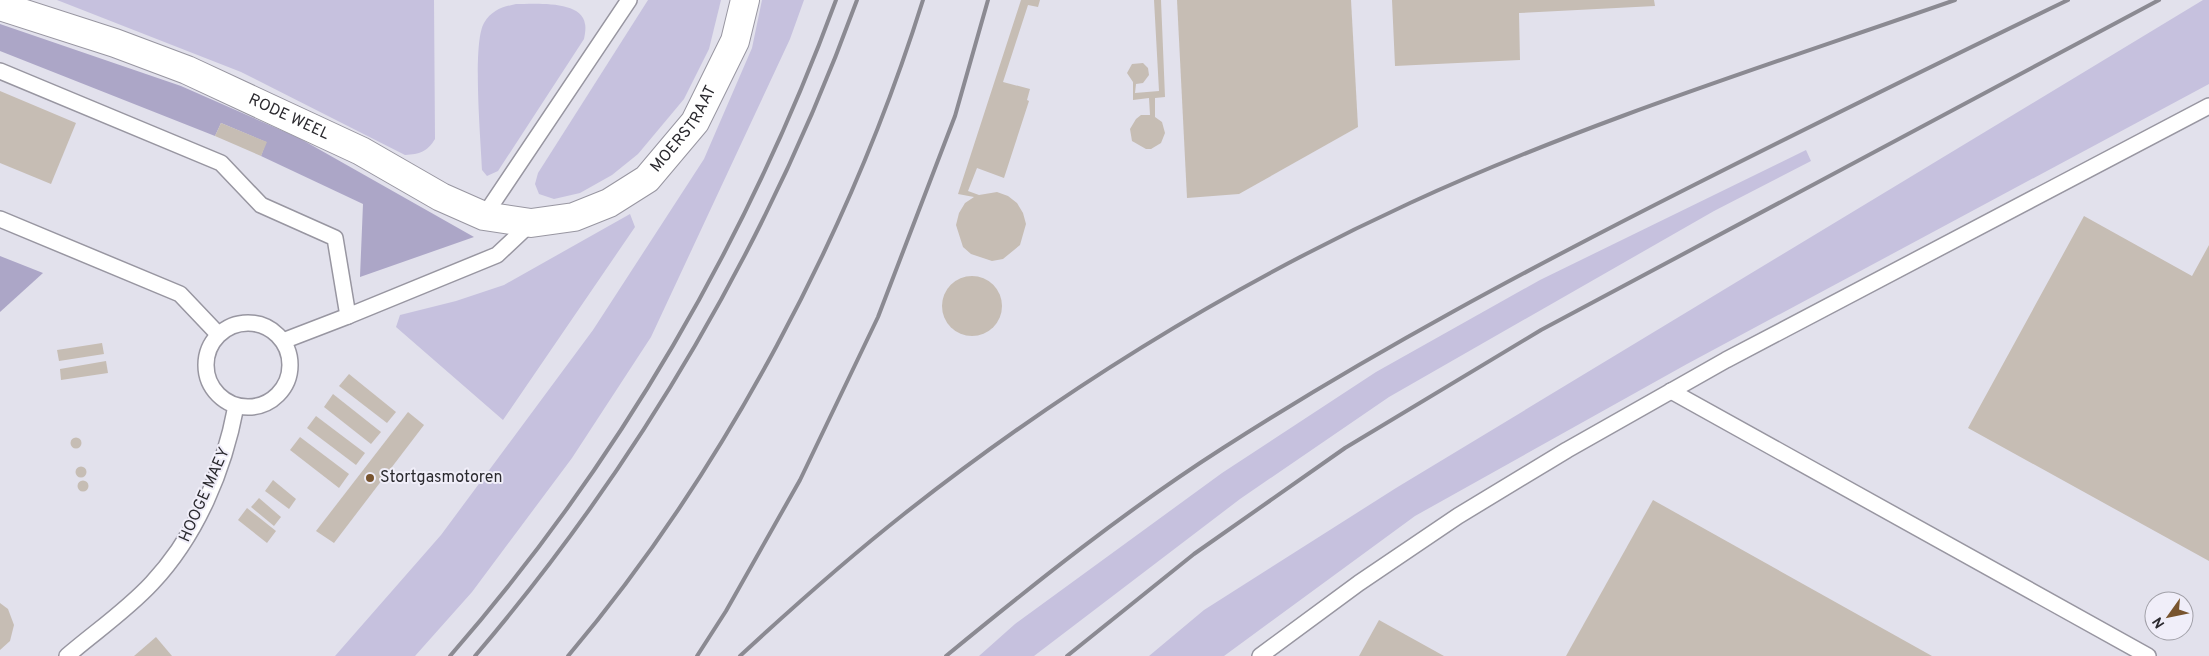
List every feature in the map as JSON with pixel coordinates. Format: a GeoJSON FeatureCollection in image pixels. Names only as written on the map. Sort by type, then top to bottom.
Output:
{"type":"FeatureCollection","features":[{"type":"Feature","properties":{"kind":"street","name":"MOERSTRAAT"},"geometry":{"type":"LineString","coordinates":[[574,217],[609,203],[647,179],[695,122],[735,41],[746,0]]}},
{"type":"Feature","properties":{"kind":"street","name":"RODE WEEL"},"geometry":{"type":"LineString","coordinates":[[0,6],[115,43],[187,70],[361,151],[441,197],[484,216],[531,223],[574,217]]}},
{"type":"Feature","properties":{"kind":"lane"},"geometry":{"type":"LineString","coordinates":[[484,216],[629,0]]}},
{"type":"Feature","properties":{"kind":"lane"},"geometry":{"type":"LineString","coordinates":[[0,71],[221,164],[262,205],[335,238],[348,316]]}},
{"type":"Feature","properties":{"kind":"lane"},"geometry":{"type":"LineString","coordinates":[[1260,656],[1359,582],[1458,516],[1567,450],[1671,391],[2209,106]]}},
{"type":"Feature","properties":{"kind":"lane"},"geometry":{"type":"LineString","coordinates":[[0,218],[180,294],[218,334]]}},
{"type":"Feature","properties":{"kind":"lane"},"geometry":{"type":"LineString","coordinates":[[283,340],[348,316],[497,255],[531,223]]}},
{"type":"Feature","properties":{"kind":"lane"},"geometry":{"type":"LineString","coordinates":[[244,322],[259,324],[273,330],[283,340],[289,352],[291,365],[289,378],[283,390],[274,399],[262,406],[249,408],[236,406],[223,399],[213,389],[207,375],[206,361],[210,347],[218,334],[230,326],[244,322]]}},
{"type":"Feature","properties":{"kind":"lane"},"geometry":{"type":"LineString","coordinates":[[1671,391],[2148,656]]}},
{"type":"Feature","properties":{"kind":"lane","name":"HOOGE MAEY"},"geometry":{"type":"LineString","coordinates":[[67,656],[151,584],[180,550],[202,510],[229,442],[236,406]]}},
{"type":"Feature","properties":{"kind":"shaded area"},"geometry":{"type":"Polygon","coordinates":[[[57,0],[434,0],[435,139],[423,152],[405,155],[241,72],[57,0]]]}},
{"type":"Feature","properties":{"kind":"shaded area"},"geometry":{"type":"Polygon","coordinates":[[[648,0],[721,0],[709,49],[684,99],[638,154],[612,175],[580,193],[554,199],[539,194],[535,184],[538,173],[648,0]]]}},
{"type":"Feature","properties":{"kind":"shaded area"},"geometry":{"type":"Polygon","coordinates":[[[762,0],[804,0],[790,39],[651,337],[572,458],[472,592],[415,656],[335,656],[441,535],[593,330],[704,159],[752,48],[762,0]]]}},
{"type":"Feature","properties":{"kind":"shaded area"},"geometry":{"type":"Polygon","coordinates":[[[2203,0],[2209,0],[2209,84],[1687,364],[1415,516],[1224,656],[1149,656],[1204,610],[1396,488],[2203,0]]]}},
{"type":"Feature","properties":{"kind":"shaded area"},"geometry":{"type":"Polygon","coordinates":[[[516,4],[556,5],[576,11],[582,16],[585,24],[585,35],[498,171],[487,176],[482,170],[479,116],[478,51],[480,34],[484,23],[490,15],[502,8],[516,4]]]}},
{"type":"Feature","properties":{"kind":"shaded area"},"geometry":{"type":"Polygon","coordinates":[[[0,24],[181,86],[299,138],[474,237],[360,277],[363,204],[261,156],[266,142],[221,123],[215,136],[0,51],[0,24]]]}},
{"type":"Feature","properties":{"kind":"shaded area"},"geometry":{"type":"Polygon","coordinates":[[[1806,150],[1811,161],[1714,211],[1389,397],[1240,499],[1034,656],[979,656],[1015,624],[1222,473],[1376,372],[1540,280],[1806,150]]]}},
{"type":"Feature","properties":{"kind":"shaded area"},"geometry":{"type":"Polygon","coordinates":[[[630,214],[635,227],[503,420],[396,327],[400,315],[456,301],[504,285],[630,214]]]}},
{"type":"Feature","properties":{"kind":"shaded area"},"geometry":{"type":"Polygon","coordinates":[[[0,256],[43,273],[0,312],[0,256]]]}},
{"type":"Feature","properties":{"kind":"building"},"geometry":{"type":"Polygon","coordinates":[[[1021,0],[1040,0],[1038,7],[1028,5],[1003,82],[1030,89],[1027,100],[1029,101],[1004,178],[977,168],[968,191],[979,195],[997,192],[1008,196],[1017,203],[1023,213],[1026,224],[1020,245],[1003,259],[992,261],[971,254],[963,247],[956,225],[959,213],[965,203],[974,197],[958,194],[1021,0]]]}},
{"type":"Feature","properties":{"kind":"building"},"geometry":{"type":"Polygon","coordinates":[[[1154,0],[1161,0],[1165,97],[1155,98],[1155,117],[1162,122],[1165,133],[1161,143],[1151,149],[1146,149],[1132,141],[1130,129],[1141,115],[1150,115],[1149,98],[1133,100],[1133,82],[1127,73],[1132,64],[1143,63],[1148,68],[1149,75],[1143,83],[1136,84],[1135,93],[1159,91],[1154,0]]]}},
{"type":"Feature","properties":{"kind":"building"},"geometry":{"type":"Polygon","coordinates":[[[1177,0],[1351,0],[1358,127],[1239,194],[1187,198],[1177,0]]]}},
{"type":"Feature","properties":{"kind":"building"},"geometry":{"type":"Polygon","coordinates":[[[1392,0],[1654,0],[1655,6],[1519,13],[1520,60],[1395,66],[1392,0]]]}},
{"type":"Feature","properties":{"kind":"building"},"geometry":{"type":"Polygon","coordinates":[[[0,91],[76,123],[51,184],[0,163],[0,91]]]}},
{"type":"Feature","properties":{"kind":"building"},"geometry":{"type":"Polygon","coordinates":[[[221,123],[267,142],[261,156],[215,136],[221,123]]]}},
{"type":"Feature","properties":{"kind":"building"},"geometry":{"type":"Polygon","coordinates":[[[2084,216],[2192,276],[2209,245],[2209,561],[1968,428],[2084,216]]]}},
{"type":"Feature","properties":{"kind":"building"},"geometry":{"type":"Polygon","coordinates":[[[972,276],[989,281],[997,289],[1002,306],[997,323],[989,331],[972,336],[955,331],[947,323],[942,306],[947,289],[955,281],[972,276]]]}},
{"type":"Feature","properties":{"kind":"building"},"geometry":{"type":"Polygon","coordinates":[[[102,343],[104,354],[59,361],[57,350],[102,343]]]}},
{"type":"Feature","properties":{"kind":"building"},"geometry":{"type":"Polygon","coordinates":[[[106,361],[108,373],[61,380],[60,369],[106,361]]]}},
{"type":"Feature","properties":{"kind":"building"},"geometry":{"type":"Polygon","coordinates":[[[349,374],[396,412],[387,423],[339,386],[349,374]]]}},
{"type":"Feature","properties":{"kind":"building"},"geometry":{"type":"Polygon","coordinates":[[[333,394],[381,432],[371,444],[324,407],[333,394]]]}},
{"type":"Feature","properties":{"kind":"building","name":"Stortgasmotoren"},"geometry":{"type":"Polygon","coordinates":[[[408,412],[424,425],[334,543],[316,531],[408,412]]]}},
{"type":"Feature","properties":{"kind":"building"},"geometry":{"type":"Polygon","coordinates":[[[316,416],[365,453],[356,465],[307,428],[316,416]]]}},
{"type":"Feature","properties":{"kind":"building"},"geometry":{"type":"Polygon","coordinates":[[[76,437],[82,443],[76,449],[70,443],[76,437]]]}},
{"type":"Feature","properties":{"kind":"building"},"geometry":{"type":"Polygon","coordinates":[[[300,437],[349,474],[339,488],[290,450],[300,437]]]}},
{"type":"Feature","properties":{"kind":"building"},"geometry":{"type":"Polygon","coordinates":[[[81,466],[87,472],[81,478],[75,472],[81,466]]]}},
{"type":"Feature","properties":{"kind":"building"},"geometry":{"type":"Polygon","coordinates":[[[83,480],[89,486],[83,492],[77,486],[83,480]]]}},
{"type":"Feature","properties":{"kind":"building"},"geometry":{"type":"Polygon","coordinates":[[[273,480],[296,499],[289,509],[265,491],[273,480]]]}},
{"type":"Feature","properties":{"kind":"building"},"geometry":{"type":"Polygon","coordinates":[[[259,498],[281,517],[274,526],[251,507],[259,498]]]}},
{"type":"Feature","properties":{"kind":"building"},"geometry":{"type":"Polygon","coordinates":[[[1653,500],[1932,656],[1566,656],[1653,500]]]}},
{"type":"Feature","properties":{"kind":"building"},"geometry":{"type":"Polygon","coordinates":[[[247,508],[276,531],[267,543],[238,520],[247,508]]]}},
{"type":"Feature","properties":{"kind":"building"},"geometry":{"type":"Polygon","coordinates":[[[0,603],[8,609],[14,625],[10,641],[0,650],[0,603]]]}},
{"type":"Feature","properties":{"kind":"building"},"geometry":{"type":"Polygon","coordinates":[[[1379,620],[1444,656],[1359,656],[1379,620]]]}},
{"type":"Feature","properties":{"kind":"building"},"geometry":{"type":"Polygon","coordinates":[[[156,637],[172,656],[134,656],[156,637]]]}},
{"type":"Feature","properties":{"kind":"railway"},"geometry":{"type":"LineString","coordinates":[[450,656],[511,582],[569,506],[623,427],[673,346],[719,262],[762,176],[801,89],[836,0]]}},
{"type":"Feature","properties":{"kind":"railway"},"geometry":{"type":"LineString","coordinates":[[475,656],[535,582],[592,506],[645,427],[695,345],[741,262],[784,176],[822,89],[857,0]]}},
{"type":"Feature","properties":{"kind":"railway"},"geometry":{"type":"LineString","coordinates":[[568,656],[625,584],[679,508],[730,428],[777,345],[820,260],[859,174],[893,87],[923,0]]}},
{"type":"Feature","properties":{"kind":"railway"},"geometry":{"type":"LineString","coordinates":[[697,656],[726,611],[800,480],[878,317],[955,116],[988,0]]}},
{"type":"Feature","properties":{"kind":"railway"},"geometry":{"type":"LineString","coordinates":[[740,656],[820,584],[883,531],[1024,425],[1085,383],[1148,344],[1212,305],[1277,269],[1410,203],[1544,146],[1680,95],[1955,0]]}},
{"type":"Feature","properties":{"kind":"railway"},"geometry":{"type":"LineString","coordinates":[[946,656],[1047,574],[1151,496],[1223,448],[1337,378],[1454,311],[1632,217],[2068,0]]}},
{"type":"Feature","properties":{"kind":"railway"},"geometry":{"type":"LineString","coordinates":[[1067,656],[1194,554],[1345,448],[1541,330],[2159,0]]}},
{"type":"Feature","properties":{"kind":"place","name":"Stortgasmotoren"},"geometry":{"type":"Point","coordinates":[370,478]}}]}
